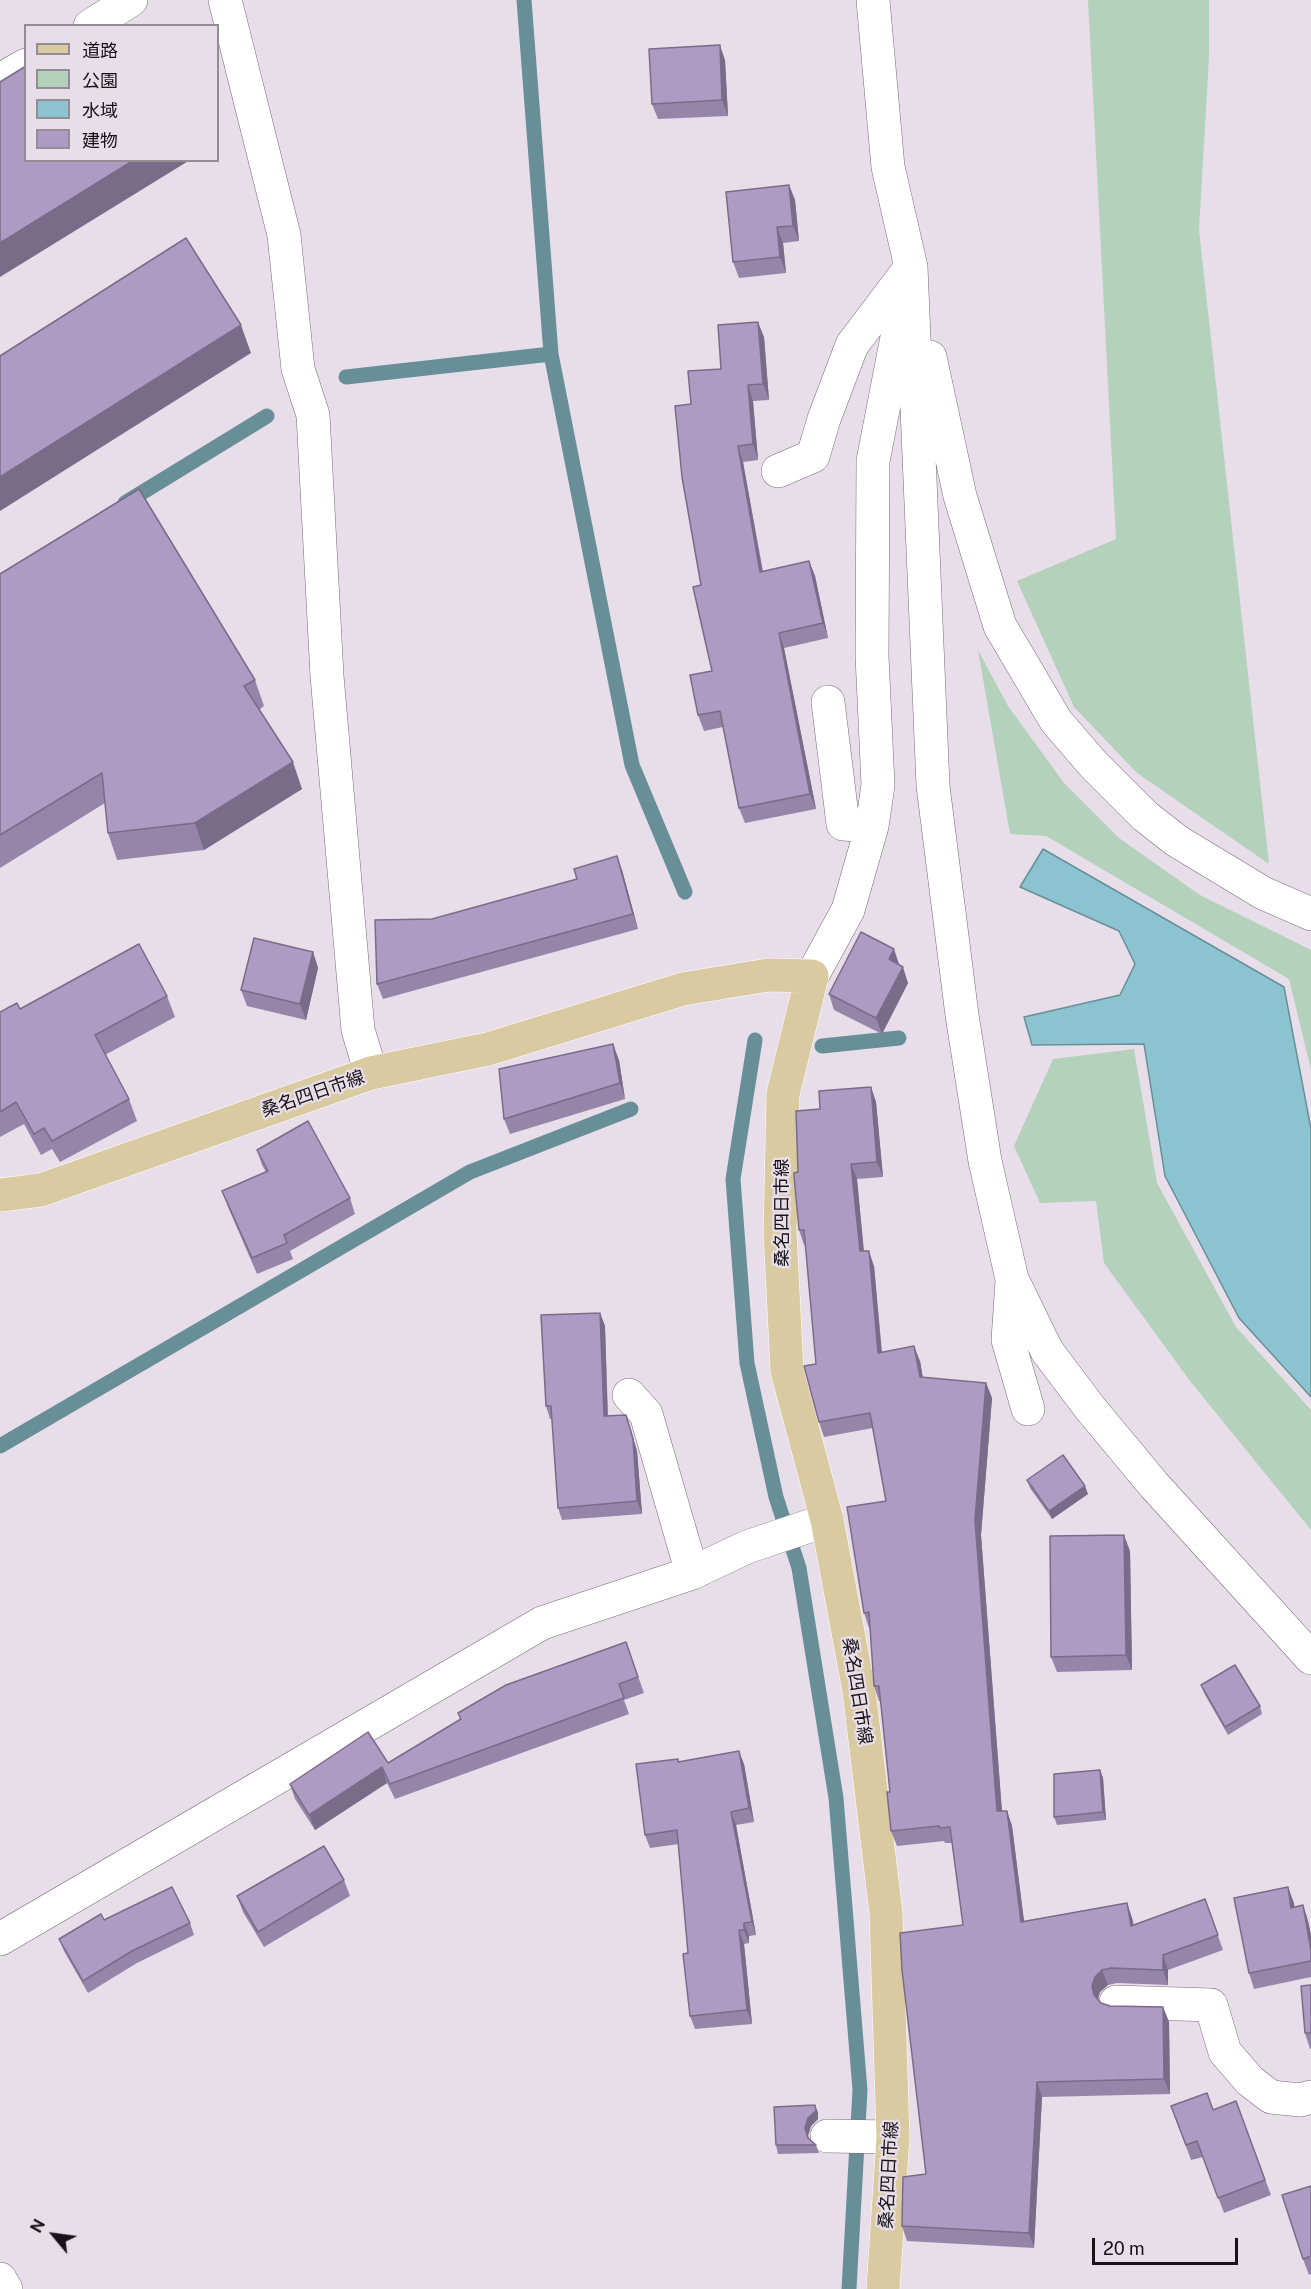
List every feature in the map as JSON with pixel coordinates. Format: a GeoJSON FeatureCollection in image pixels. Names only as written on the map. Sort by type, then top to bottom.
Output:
{"type":"FeatureCollection","features":[{"type":"Feature","properties":{"kind":"main road","name":"桑名四日市線"},"geometry":{"type":"LineString","coordinates":[[0,1195],[41,1190],[371,1073],[488,1049],[683,989],[768,975],[812,976],[783,1095],[780,1233],[787,1371],[827,1520],[859,1691],[886,1913],[893,2137],[883,2289]]}},
{"type":"Feature","properties":{"kind":"street"},"geometry":{"type":"LineString","coordinates":[[93,24],[131,0]]}},
{"type":"Feature","properties":{"kind":"street"},"geometry":{"type":"LineString","coordinates":[[225,0],[284,236],[298,369],[313,414],[327,676],[358,1030],[371,1073]]}},
{"type":"Feature","properties":{"kind":"street"},"geometry":{"type":"LineString","coordinates":[[873,0],[888,167],[960,496],[1000,626],[1056,721],[1093,764],[1145,816],[1177,841],[1263,893],[1311,914]]}},
{"type":"Feature","properties":{"kind":"street"},"geometry":{"type":"LineString","coordinates":[[0,81],[24,66]]}},
{"type":"Feature","properties":{"kind":"street"},"geometry":{"type":"LineString","coordinates":[[778,471],[813,456],[824,419],[852,345],[911,267]]}},
{"type":"Feature","properties":{"kind":"street"},"geometry":{"type":"LineString","coordinates":[[812,976],[848,910],[872,826],[878,785],[872,656],[873,461],[911,267]]}},
{"type":"Feature","properties":{"kind":"street"},"geometry":{"type":"LineString","coordinates":[[911,267],[933,786],[962,1015],[985,1161],[1012,1279],[1047,1351],[1090,1408],[1154,1485],[1311,1658]]}},
{"type":"Feature","properties":{"kind":"street"},"geometry":{"type":"LineString","coordinates":[[828,702],[843,824],[872,826]]}},
{"type":"Feature","properties":{"kind":"street"},"geometry":{"type":"LineString","coordinates":[[1012,1279],[1008,1340],[1028,1409]]}},
{"type":"Feature","properties":{"kind":"street"},"geometry":{"type":"LineString","coordinates":[[629,1395],[646,1414],[692,1573]]}},
{"type":"Feature","properties":{"kind":"street"},"geometry":{"type":"LineString","coordinates":[[0,1939],[542,1623],[692,1573],[747,1548],[827,1520]]}},
{"type":"Feature","properties":{"kind":"street"},"geometry":{"type":"LineString","coordinates":[[1116,2002],[1211,2005],[1225,2052],[1250,2081],[1271,2097],[1300,2100],[1311,2097]]}},
{"type":"Feature","properties":{"kind":"street"},"geometry":{"type":"LineString","coordinates":[[827,2136],[893,2137]]}},
{"type":"Feature","properties":{"kind":"street"},"geometry":{"type":"LineString","coordinates":[[0,2279],[6,2289]]}},
{"type":"Feature","properties":{"kind":"green space"},"geometry":{"type":"Polygon","coordinates":[[[1088,0],[1209,0],[1209,57],[1199,230],[1269,864],[1137,773],[1074,707],[1017,581],[1116,539],[1088,0]]]}},
{"type":"Feature","properties":{"kind":"green space"},"geometry":{"type":"Polygon","coordinates":[[[978,650],[1008,706],[1064,783],[1119,838],[1200,895],[1311,950],[1311,1070],[1289,979],[1046,836],[1010,834],[978,650]]]}},
{"type":"Feature","properties":{"kind":"green space"},"geometry":{"type":"Polygon","coordinates":[[[1134,1049],[1157,1183],[1236,1327],[1311,1410],[1311,1530],[1190,1381],[1104,1263],[1096,1201],[1040,1203],[1014,1146],[1053,1059],[1134,1049]]]}},
{"type":"Feature","properties":{"kind":"water"},"geometry":{"type":"Polygon","coordinates":[[[1043,849],[1284,987],[1311,1129],[1311,1397],[1239,1318],[1165,1176],[1144,1044],[1032,1045],[1024,1017],[1120,995],[1135,964],[1119,931],[1020,887],[1043,849]]]}},
{"type":"Feature","properties":{"kind":"building"},"geometry":{"type":"Polygon","coordinates":[[[720,45],[722,100],[652,104],[649,49],[720,45]]]}},
{"type":"Feature","properties":{"kind":"building"},"geometry":{"type":"Polygon","coordinates":[[[24,67],[24,162],[131,162],[0,243],[0,82],[24,67]]]}},
{"type":"Feature","properties":{"kind":"building"},"geometry":{"type":"Polygon","coordinates":[[[789,185],[793,226],[777,227],[780,257],[733,262],[726,192],[789,185]]]}},
{"type":"Feature","properties":{"kind":"building"},"geometry":{"type":"Polygon","coordinates":[[[186,238],[241,325],[0,477],[0,356],[186,238]]]}},
{"type":"Feature","properties":{"kind":"building"},"geometry":{"type":"Polygon","coordinates":[[[758,322],[763,384],[748,385],[753,444],[738,446],[760,572],[809,561],[823,623],[779,633],[810,794],[739,808],[720,711],[698,715],[690,675],[712,671],[693,587],[701,585],[682,477],[675,406],[691,404],[688,371],[721,369],[718,325],[758,322]]]}},
{"type":"Feature","properties":{"kind":"building"},"geometry":{"type":"Polygon","coordinates":[[[139,489],[255,680],[244,686],[293,762],[195,823],[108,833],[102,773],[0,835],[0,574],[139,489]]]}},
{"type":"Feature","properties":{"kind":"building"},"geometry":{"type":"Polygon","coordinates":[[[617,856],[633,914],[377,984],[375,920],[432,919],[577,879],[574,869],[617,856]]]}},
{"type":"Feature","properties":{"kind":"building"},"geometry":{"type":"Polygon","coordinates":[[[861,932],[894,949],[889,959],[903,967],[876,1018],[829,994],[861,932]]]}},
{"type":"Feature","properties":{"kind":"building"},"geometry":{"type":"Polygon","coordinates":[[[254,938],[313,952],[300,1004],[241,990],[254,938]]]}},
{"type":"Feature","properties":{"kind":"building"},"geometry":{"type":"Polygon","coordinates":[[[139,944],[167,996],[95,1035],[129,1099],[52,1141],[44,1128],[34,1134],[16,1102],[0,1112],[0,1012],[17,1003],[20,1009],[139,944]]]}},
{"type":"Feature","properties":{"kind":"building"},"geometry":{"type":"Polygon","coordinates":[[[613,1044],[620,1083],[504,1119],[499,1069],[613,1044]]]}},
{"type":"Feature","properties":{"kind":"building"},"geometry":{"type":"Polygon","coordinates":[[[871,1087],[877,1162],[851,1164],[860,1251],[869,1251],[878,1353],[914,1346],[920,1377],[986,1383],[975,1520],[997,1811],[1007,1811],[1021,1922],[1127,1903],[1131,1926],[1205,1899],[1218,1935],[1163,1955],[1163,1970],[1111,1968],[1102,1970],[1095,1977],[1092,1986],[1094,1995],[1101,2003],[1110,2006],[1163,2007],[1164,2079],[1037,2082],[1029,2233],[902,2226],[903,2177],[926,2174],[902,1970],[900,1933],[963,1925],[950,1827],[891,1831],[887,1792],[890,1792],[879,1686],[874,1686],[869,1612],[864,1613],[847,1507],[886,1501],[870,1413],[819,1422],[804,1366],[816,1364],[804,1230],[799,1230],[794,1176],[794,1173],[798,1172],[796,1111],[820,1109],[819,1091],[871,1087]]]}},
{"type":"Feature","properties":{"kind":"building"},"geometry":{"type":"Polygon","coordinates":[[[308,1121],[350,1198],[284,1235],[287,1243],[252,1258],[222,1191],[268,1171],[257,1150],[308,1121]]]}},
{"type":"Feature","properties":{"kind":"building"},"geometry":{"type":"Polygon","coordinates":[[[600,1313],[604,1416],[626,1415],[633,1439],[637,1501],[558,1508],[551,1406],[546,1406],[541,1315],[600,1313]]]}},
{"type":"Feature","properties":{"kind":"building"},"geometry":{"type":"Polygon","coordinates":[[[1063,1455],[1085,1486],[1049,1511],[1027,1480],[1063,1455]]]}},
{"type":"Feature","properties":{"kind":"building"},"geometry":{"type":"Polygon","coordinates":[[[1124,1535],[1126,1655],[1051,1657],[1050,1536],[1124,1535]]]}},
{"type":"Feature","properties":{"kind":"building"},"geometry":{"type":"Polygon","coordinates":[[[626,1642],[638,1677],[619,1684],[624,1698],[390,1784],[382,1767],[309,1815],[290,1784],[368,1732],[388,1763],[461,1719],[458,1713],[506,1685],[626,1642]]]}},
{"type":"Feature","properties":{"kind":"building"},"geometry":{"type":"Polygon","coordinates":[[[1235,1665],[1260,1706],[1225,1727],[1201,1685],[1235,1665]]]}},
{"type":"Feature","properties":{"kind":"building"},"geometry":{"type":"Polygon","coordinates":[[[739,1751],[749,1808],[731,1812],[752,1922],[744,1923],[744,1930],[739,1930],[747,2010],[690,2016],[683,1954],[688,1953],[677,1830],[645,1835],[636,1764],[678,1759],[678,1762],[739,1751]]]}},
{"type":"Feature","properties":{"kind":"building"},"geometry":{"type":"Polygon","coordinates":[[[1100,1770],[1103,1812],[1054,1817],[1054,1774],[1100,1770]]]}},
{"type":"Feature","properties":{"kind":"building"},"geometry":{"type":"Polygon","coordinates":[[[324,1846],[344,1880],[258,1932],[237,1896],[324,1846]]]}},
{"type":"Feature","properties":{"kind":"building"},"geometry":{"type":"Polygon","coordinates":[[[172,1887],[190,1923],[132,1951],[83,1981],[59,1939],[101,1914],[104,1920],[172,1887]]]}},
{"type":"Feature","properties":{"kind":"building"},"geometry":{"type":"Polygon","coordinates":[[[1288,1887],[1291,1908],[1303,1905],[1311,1961],[1249,1973],[1234,1898],[1288,1887]]]}},
{"type":"Feature","properties":{"kind":"building"},"geometry":{"type":"Polygon","coordinates":[[[1311,1985],[1311,2033],[1305,2033],[1301,1986],[1311,1985]]]}},
{"type":"Feature","properties":{"kind":"building"},"geometry":{"type":"Polygon","coordinates":[[[1207,2093],[1213,2110],[1236,2101],[1265,2180],[1218,2198],[1197,2141],[1186,2145],[1171,2106],[1207,2093]]]}},
{"type":"Feature","properties":{"kind":"building"},"geometry":{"type":"Polygon","coordinates":[[[815,2105],[816,2111],[808,2118],[805,2128],[808,2138],[816,2145],[776,2145],[774,2107],[815,2105]]]}},
{"type":"Feature","properties":{"kind":"building"},"geometry":{"type":"Polygon","coordinates":[[[1311,2186],[1311,2256],[1303,2259],[1282,2195],[1311,2186]]]}},
{"type":"Feature","properties":{"kind":"waterway"},"geometry":{"type":"LineString","coordinates":[[524,0],[551,354],[632,765],[685,892]]}},
{"type":"Feature","properties":{"kind":"waterway"},"geometry":{"type":"LineString","coordinates":[[346,377],[551,354]]}},
{"type":"Feature","properties":{"kind":"waterway"},"geometry":{"type":"LineString","coordinates":[[125,503],[267,416]]}},
{"type":"Feature","properties":{"kind":"waterway"},"geometry":{"type":"LineString","coordinates":[[822,1046],[899,1038]]}},
{"type":"Feature","properties":{"kind":"waterway"},"geometry":{"type":"LineString","coordinates":[[755,1040],[733,1179],[747,1363],[776,1497],[799,1568],[836,1798],[860,2090],[849,2289]]}},
{"type":"Feature","properties":{"kind":"waterway"},"geometry":{"type":"LineString","coordinates":[[0,1446],[470,1172],[631,1109]]}}]}
